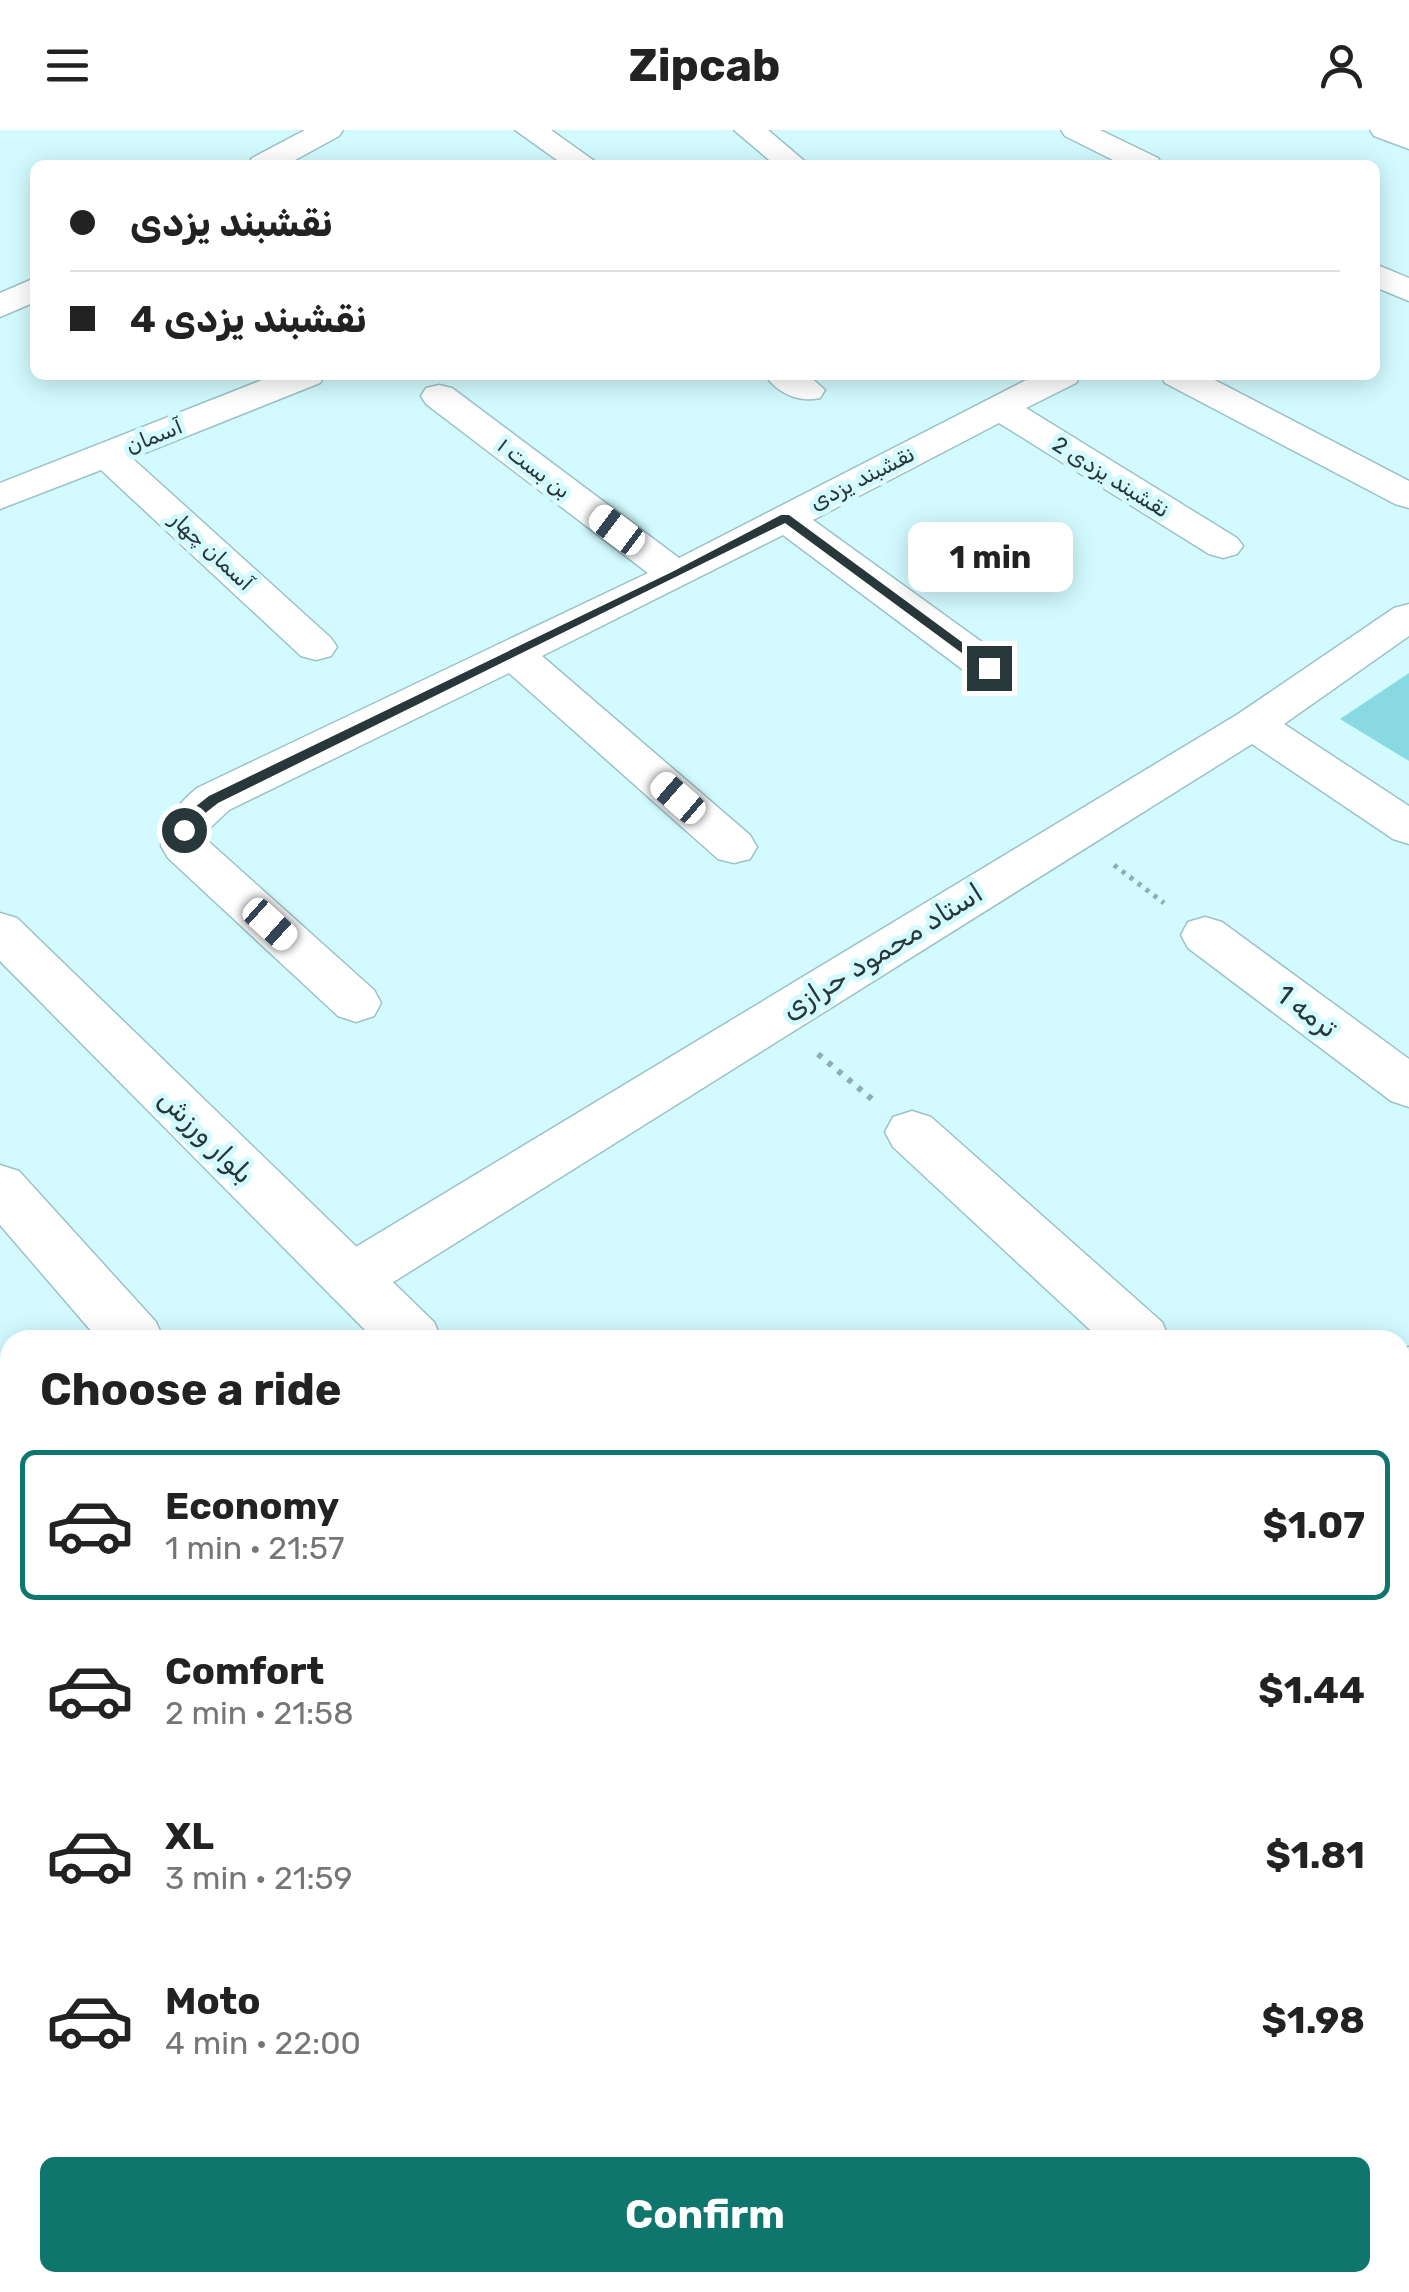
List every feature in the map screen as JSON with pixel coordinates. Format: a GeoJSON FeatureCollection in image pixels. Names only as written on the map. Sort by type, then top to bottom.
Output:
{"type":"FeatureCollection","features":[{"type":"Feature","properties":{"kind":"street"},"geometry":{"type":"LineString","coordinates":[[273,160],[328,130]]}},
{"type":"Feature","properties":{"kind":"street"},"geometry":{"type":"LineString","coordinates":[[530,130],[578,160]]}},
{"type":"Feature","properties":{"kind":"street"},"geometry":{"type":"LineString","coordinates":[[749,130],[788,160]]}},
{"type":"Feature","properties":{"kind":"street"},"geometry":{"type":"LineString","coordinates":[[1076,130],[1137,160]]}},
{"type":"Feature","properties":{"kind":"street"},"geometry":{"type":"LineString","coordinates":[[1385,130],[1409,140]]}},
{"type":"Feature","properties":{"kind":"street"},"geometry":{"type":"LineString","coordinates":[[1380,270],[1409,255]]}},
{"type":"Feature","properties":{"kind":"street"},"geometry":{"type":"LineString","coordinates":[[1380,275],[1409,291]]}},
{"type":"Feature","properties":{"kind":"street"},"geometry":{"type":"LineString","coordinates":[[0,306],[30,291]]}},
{"type":"Feature","properties":{"kind":"street","name":"آسمان"},"geometry":{"type":"LineString","coordinates":[[0,497],[107,455],[215,396],[285,380]]}},
{"type":"Feature","properties":{"kind":"street","name":"نقشبند یزدی"},"geometry":{"type":"LineString","coordinates":[[356,1003],[184,846],[184,830],[194,814],[213,799],[676,575],[1053,380]]}},
{"type":"Feature","properties":{"kind":"street"},"geometry":{"type":"LineString","coordinates":[[1188,380],[1409,496]]}},
{"type":"Feature","properties":{"kind":"street","name":"بن بست ۱"},"geometry":{"type":"LineString","coordinates":[[439,396],[676,575]]}},
{"type":"Feature","properties":{"kind":"street","name":"نقشبند یزدی 2"},"geometry":{"type":"LineString","coordinates":[[998,408],[1223,546]]}},
{"type":"Feature","properties":{"kind":"street","name":"آسمان چهار"},"geometry":{"type":"LineString","coordinates":[[107,455],[316,647]]}},
{"type":"Feature","properties":{"kind":"street"},"geometry":{"type":"LineString","coordinates":[[785,518],[989,668]]}},
{"type":"Feature","properties":{"kind":"street","name":"استاد محمود حرازی"},"geometry":{"type":"LineString","coordinates":[[351,1279],[1253,724],[1409,617]]}},
{"type":"Feature","properties":{"kind":"street"},"geometry":{"type":"LineString","coordinates":[[512,653],[734,847]]}},
{"type":"Feature","properties":{"kind":"street"},"geometry":{"type":"LineString","coordinates":[[1253,724],[1409,828]]}},
{"type":"Feature","properties":{"kind":"street","name":"بلوار ورزش"},"geometry":{"type":"LineString","coordinates":[[0,931],[403,1330]]}},
{"type":"Feature","properties":{"kind":"street","name":"ترمه 1"},"geometry":{"type":"LineString","coordinates":[[1205,935],[1409,1086]]}},
{"type":"Feature","properties":{"kind":"street"},"geometry":{"type":"LineString","coordinates":[[912,1132],[1130,1330]]}},
{"type":"Feature","properties":{"kind":"street"},"geometry":{"type":"LineString","coordinates":[[0,1187],[126,1330]]}},
{"type":"Feature","properties":{"kind":"path"},"geometry":{"type":"LineString","coordinates":[[1074,834],[1205,935]]}},
{"type":"Feature","properties":{"kind":"path"},"geometry":{"type":"LineString","coordinates":[[775,1017],[912,1132]]}},
{"type":"Feature","properties":{"kind":"shaded area"},"geometry":{"type":"Polygon","coordinates":[[[1409,673],[1409,761],[1340,719],[1409,673]]]}},
{"type":"Feature","properties":{"kind":"route"},"geometry":{"type":"LineString","coordinates":[[184,830],[194,814],[213,799],[676,575],[785,518],[989,668]]}}]}
